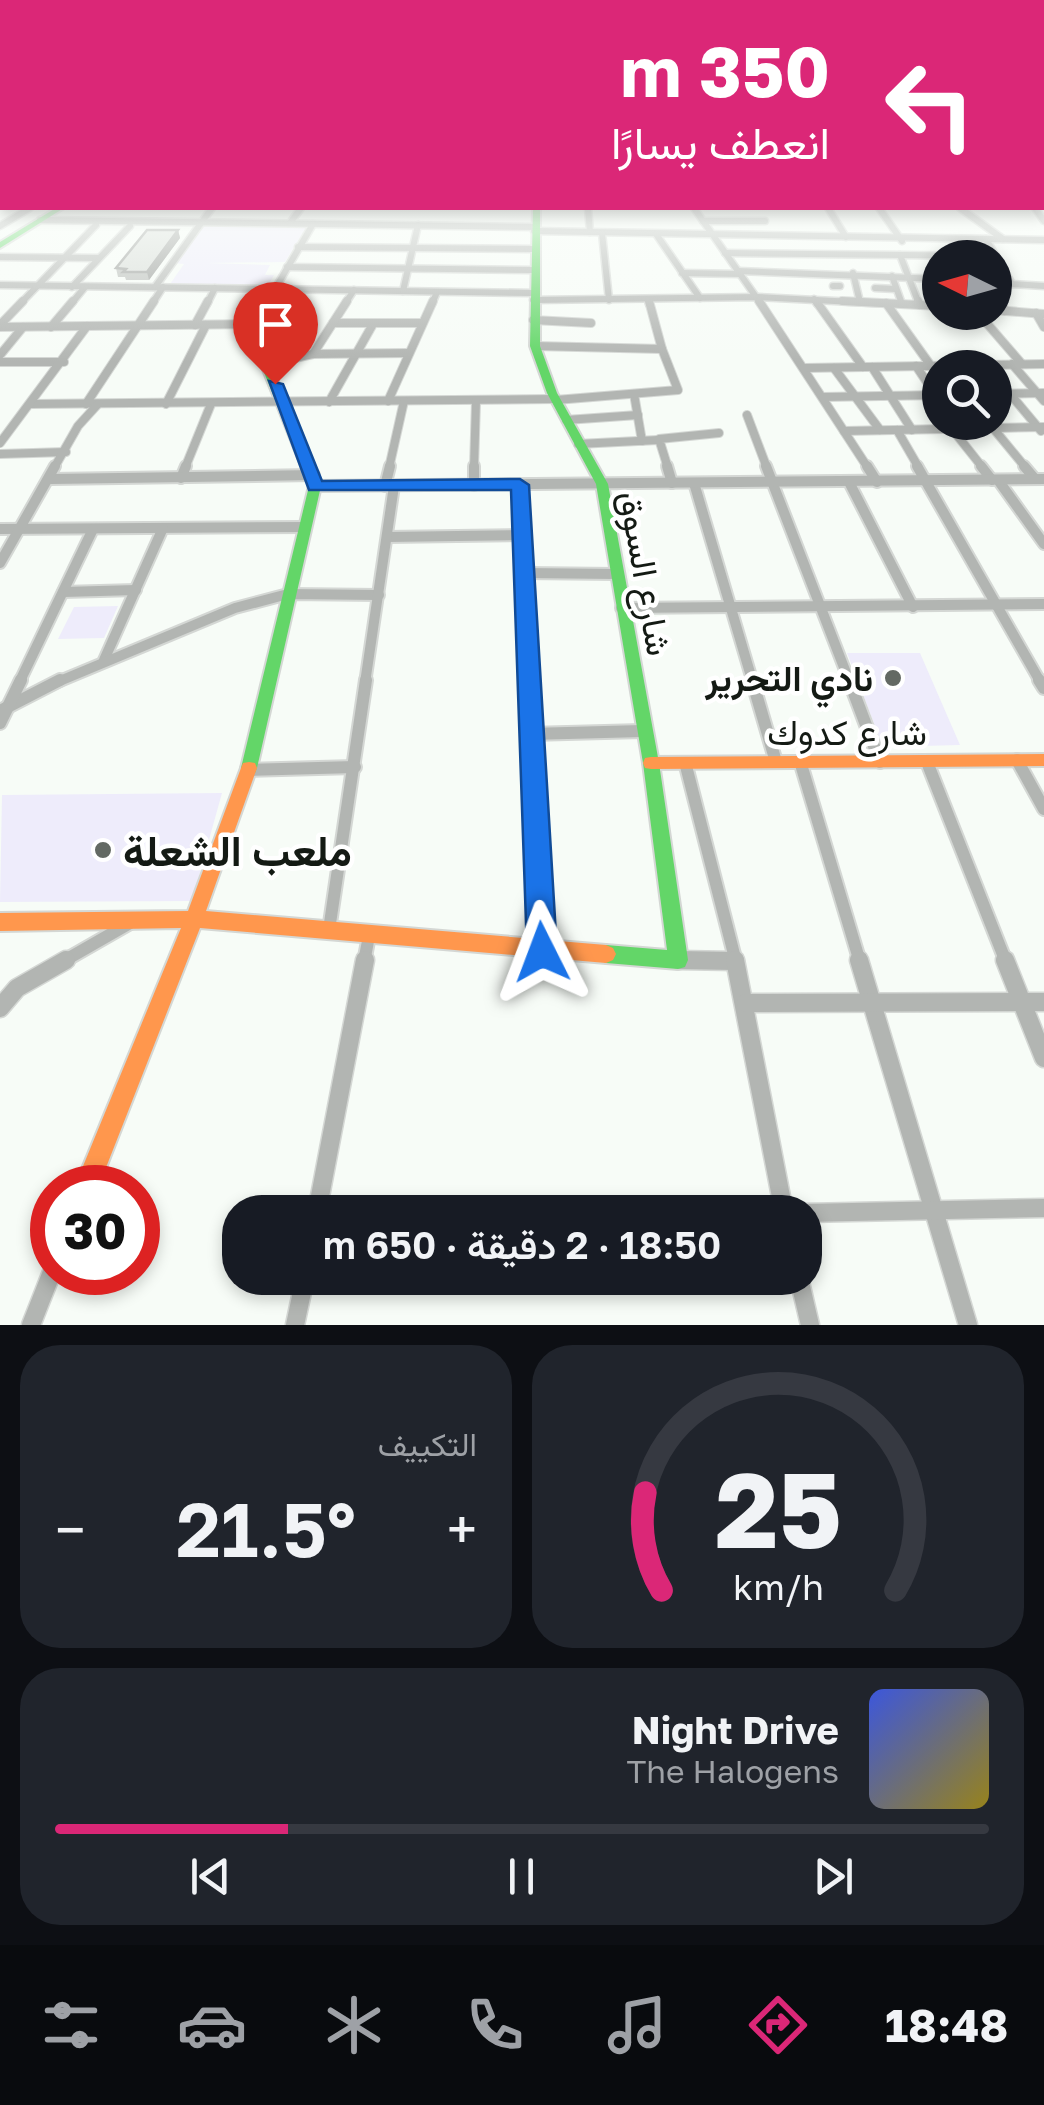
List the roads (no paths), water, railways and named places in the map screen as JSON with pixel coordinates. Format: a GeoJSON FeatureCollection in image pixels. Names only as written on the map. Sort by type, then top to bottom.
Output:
{"type":"FeatureCollection","features":[{"type":"Feature","properties":{"kind":"street"},"geometry":{"type":"LineString","coordinates":[[0,326],[84,238]]}},
{"type":"Feature","properties":{"kind":"street"},"geometry":{"type":"LineString","coordinates":[[72,286],[118,238]]}},
{"type":"Feature","properties":{"kind":"street"},"geometry":{"type":"LineString","coordinates":[[0,563],[189,238]]}},
{"type":"Feature","properties":{"kind":"street"},"geometry":{"type":"LineString","coordinates":[[95,1165],[194,919],[248,770],[306,526],[314,481],[261,341],[287,266],[304,238]]}},
{"type":"Feature","properties":{"kind":"street"},"geometry":{"type":"LineString","coordinates":[[403,291],[416,238]]}},
{"type":"Feature","properties":{"kind":"street","name":"شارع السوق"},"geometry":{"type":"LineString","coordinates":[[534,238],[535,346],[556,400],[602,484],[642,731],[651,763],[678,960]]}},
{"type":"Feature","properties":{"kind":"street"},"geometry":{"type":"LineString","coordinates":[[603,238],[609,300]]}},
{"type":"Feature","properties":{"kind":"street"},"geometry":{"type":"LineString","coordinates":[[659,238],[700,298]]}},
{"type":"Feature","properties":{"kind":"street"},"geometry":{"type":"LineString","coordinates":[[715,238],[876,482]]}},
{"type":"Feature","properties":{"kind":"street"},"geometry":{"type":"LineString","coordinates":[[856,238],[867,254]]}},
{"type":"Feature","properties":{"kind":"street"},"geometry":{"type":"LineString","coordinates":[[893,238],[1044,240]]}},
{"type":"Feature","properties":{"kind":"street"},"geometry":{"type":"LineString","coordinates":[[900,238],[913,255]]}},
{"type":"Feature","properties":{"kind":"street"},"geometry":{"type":"LineString","coordinates":[[298,247],[533,249]]}},
{"type":"Feature","properties":{"kind":"street"},"geometry":{"type":"LineString","coordinates":[[725,253],[922,255]]}},
{"type":"Feature","properties":{"kind":"street"},"geometry":{"type":"LineString","coordinates":[[834,254],[842,273]]}},
{"type":"Feature","properties":{"kind":"street"},"geometry":{"type":"LineString","coordinates":[[0,285],[403,291],[588,300],[757,298],[920,305],[900,255]]}},
{"type":"Feature","properties":{"kind":"street"},"geometry":{"type":"LineString","coordinates":[[0,257],[98,258]]}},
{"type":"Feature","properties":{"kind":"street"},"geometry":{"type":"LineString","coordinates":[[287,266],[534,270]]}},
{"type":"Feature","properties":{"kind":"street"},"geometry":{"type":"LineString","coordinates":[[682,273],[842,273],[922,278]]}},
{"type":"Feature","properties":{"kind":"street"},"geometry":{"type":"LineString","coordinates":[[831,273],[860,302]]}},
{"type":"Feature","properties":{"kind":"street"},"geometry":{"type":"LineString","coordinates":[[836,300],[853,274]]}},
{"type":"Feature","properties":{"kind":"street"},"geometry":{"type":"LineString","coordinates":[[892,276],[902,304]]}},
{"type":"Feature","properties":{"kind":"street"},"geometry":{"type":"LineString","coordinates":[[1012,280],[1044,278]]}},
{"type":"Feature","properties":{"kind":"street"},"geometry":{"type":"LineString","coordinates":[[1012,280],[1040,286],[1044,297]]}},
{"type":"Feature","properties":{"kind":"street"},"geometry":{"type":"LineString","coordinates":[[50,326],[85,287]]}},
{"type":"Feature","properties":{"kind":"street"},"geometry":{"type":"LineString","coordinates":[[194,325],[215,288]]}},
{"type":"Feature","properties":{"kind":"street"},"geometry":{"type":"LineString","coordinates":[[875,288],[896,289]]}},
{"type":"Feature","properties":{"kind":"street"},"geometry":{"type":"LineString","coordinates":[[313,354],[354,290]]}},
{"type":"Feature","properties":{"kind":"street"},"geometry":{"type":"LineString","coordinates":[[388,401],[437,292]]}},
{"type":"Feature","properties":{"kind":"street"},"geometry":{"type":"LineString","coordinates":[[588,300],[597,347]]}},
{"type":"Feature","properties":{"kind":"street"},"geometry":{"type":"LineString","coordinates":[[31,404],[556,400],[678,390],[648,300]]}},
{"type":"Feature","properties":{"kind":"street"},"geometry":{"type":"LineString","coordinates":[[814,300],[912,430]]}},
{"type":"Feature","properties":{"kind":"street"},"geometry":{"type":"LineString","coordinates":[[886,303],[922,355]]}},
{"type":"Feature","properties":{"kind":"street"},"geometry":{"type":"LineString","coordinates":[[1012,312],[1040,314],[1044,328]]}},
{"type":"Feature","properties":{"kind":"street"},"geometry":{"type":"LineString","coordinates":[[533,320],[591,322]]}},
{"type":"Feature","properties":{"kind":"street"},"geometry":{"type":"LineString","coordinates":[[0,326],[265,324]]}},
{"type":"Feature","properties":{"kind":"street"},"geometry":{"type":"LineString","coordinates":[[333,324],[421,324]]}},
{"type":"Feature","properties":{"kind":"street"},"geometry":{"type":"LineString","coordinates":[[329,402],[373,324]]}},
{"type":"Feature","properties":{"kind":"street"},"geometry":{"type":"LineString","coordinates":[[166,404],[206,325]]}},
{"type":"Feature","properties":{"kind":"street"},"geometry":{"type":"LineString","coordinates":[[0,443],[64,362],[87,326]]}},
{"type":"Feature","properties":{"kind":"street"},"geometry":{"type":"LineString","coordinates":[[0,358],[23,327]]}},
{"type":"Feature","properties":{"kind":"street"},"geometry":{"type":"LineString","coordinates":[[990,330],[1042,395]]}},
{"type":"Feature","properties":{"kind":"street"},"geometry":{"type":"LineString","coordinates":[[535,346],[662,348]]}},
{"type":"Feature","properties":{"kind":"street"},"geometry":{"type":"LineString","coordinates":[[267,364],[313,354],[409,352]]}},
{"type":"Feature","properties":{"kind":"street"},"geometry":{"type":"LineString","coordinates":[[0,358],[64,362]]}},
{"type":"Feature","properties":{"kind":"street"},"geometry":{"type":"LineString","coordinates":[[1012,364],[1044,364]]}},
{"type":"Feature","properties":{"kind":"street"},"geometry":{"type":"LineString","coordinates":[[916,366],[922,374]]}},
{"type":"Feature","properties":{"kind":"street"},"geometry":{"type":"LineString","coordinates":[[804,368],[922,366]]}},
{"type":"Feature","properties":{"kind":"street"},"geometry":{"type":"LineString","coordinates":[[834,368],[880,430]]}},
{"type":"Feature","properties":{"kind":"street"},"geometry":{"type":"LineString","coordinates":[[1012,393],[1042,395]]}},
{"type":"Feature","properties":{"kind":"street"},"geometry":{"type":"LineString","coordinates":[[634,394],[642,441]]}},
{"type":"Feature","properties":{"kind":"street"},"geometry":{"type":"LineString","coordinates":[[1012,395],[1042,429]]}},
{"type":"Feature","properties":{"kind":"street"},"geometry":{"type":"LineString","coordinates":[[823,397],[922,397]]}},
{"type":"Feature","properties":{"kind":"street"},"geometry":{"type":"LineString","coordinates":[[474,485],[476,400]]}},
{"type":"Feature","properties":{"kind":"street"},"geometry":{"type":"LineString","coordinates":[[329,930],[356,767],[387,536],[389,486],[404,401]]}},
{"type":"Feature","properties":{"kind":"street"},"geometry":{"type":"LineString","coordinates":[[181,478],[211,404]]}},
{"type":"Feature","properties":{"kind":"street"},"geometry":{"type":"LineString","coordinates":[[566,420],[638,415]]}},
{"type":"Feature","properties":{"kind":"street"},"geometry":{"type":"LineString","coordinates":[[747,415],[824,607],[880,762]]}},
{"type":"Feature","properties":{"kind":"street"},"geometry":{"type":"LineString","coordinates":[[1012,427],[1042,429]]}},
{"type":"Feature","properties":{"kind":"street"},"geometry":{"type":"LineString","coordinates":[[844,431],[922,429]]}},
{"type":"Feature","properties":{"kind":"street"},"geometry":{"type":"LineString","coordinates":[[897,430],[1044,688]]}},
{"type":"Feature","properties":{"kind":"street"},"geometry":{"type":"LineString","coordinates":[[578,444],[719,433]]}},
{"type":"Feature","properties":{"kind":"street"},"geometry":{"type":"LineString","coordinates":[[658,440],[672,483]]}},
{"type":"Feature","properties":{"kind":"street"},"geometry":{"type":"LineString","coordinates":[[965,440],[1044,544]]}},
{"type":"Feature","properties":{"kind":"street"},"geometry":{"type":"LineString","coordinates":[[1001,440],[1040,479]]}},
{"type":"Feature","properties":{"kind":"street"},"geometry":{"type":"LineString","coordinates":[[0,454],[66,452]]}},
{"type":"Feature","properties":{"kind":"street"},"geometry":{"type":"LineString","coordinates":[[52,479],[181,478],[389,486],[1040,479]]}},
{"type":"Feature","properties":{"kind":"street"},"geometry":{"type":"LineString","coordinates":[[849,482],[913,607]]}},
{"type":"Feature","properties":{"kind":"street"},"geometry":{"type":"LineString","coordinates":[[694,483],[776,762]]}},
{"type":"Feature","properties":{"kind":"street"},"geometry":{"type":"LineString","coordinates":[[520,485],[542,952]]}},
{"type":"Feature","properties":{"kind":"street"},"geometry":{"type":"LineString","coordinates":[[0,529],[306,526]]}},
{"type":"Feature","properties":{"kind":"street"},"geometry":{"type":"LineString","coordinates":[[2,715],[93,528]]}},
{"type":"Feature","properties":{"kind":"street"},"geometry":{"type":"LineString","coordinates":[[104,660],[164,528]]}},
{"type":"Feature","properties":{"kind":"street"},"geometry":{"type":"LineString","coordinates":[[387,536],[522,535]]}},
{"type":"Feature","properties":{"kind":"street"},"geometry":{"type":"LineString","coordinates":[[524,573],[616,574]]}},
{"type":"Feature","properties":{"kind":"street"},"geometry":{"type":"LineString","coordinates":[[63,592],[136,590]]}},
{"type":"Feature","properties":{"kind":"street"},"geometry":{"type":"LineString","coordinates":[[2,715],[104,660],[235,608],[288,594],[379,595]]}},
{"type":"Feature","properties":{"kind":"street"},"geometry":{"type":"LineString","coordinates":[[621,608],[1044,604]]}},
{"type":"Feature","properties":{"kind":"street"},"geometry":{"type":"LineString","coordinates":[[530,734],[642,731]]}},
{"type":"Feature","properties":{"kind":"street"},"geometry":{"type":"LineString","coordinates":[[1017,760],[1044,809]]}},
{"type":"Feature","properties":{"kind":"street","name":"شارع كدوك"},"geometry":{"type":"LineString","coordinates":[[651,763],[686,766],[1044,760]]}},
{"type":"Feature","properties":{"kind":"street"},"geometry":{"type":"LineString","coordinates":[[800,762],[968,1325]]}},
{"type":"Feature","properties":{"kind":"street"},"geometry":{"type":"LineString","coordinates":[[926,762],[1044,1058]]}},
{"type":"Feature","properties":{"kind":"street"},"geometry":{"type":"LineString","coordinates":[[686,766],[746,1003],[781,1195]]}},
{"type":"Feature","properties":{"kind":"street"},"geometry":{"type":"LineString","coordinates":[[248,770],[356,767]]}},
{"type":"Feature","properties":{"kind":"street"},"geometry":{"type":"LineString","coordinates":[[0,922],[194,919],[542,952],[735,962]]}},
{"type":"Feature","properties":{"kind":"street"},"geometry":{"type":"LineString","coordinates":[[0,1008],[17,988],[136,920]]}},
{"type":"Feature","properties":{"kind":"street"},"geometry":{"type":"LineString","coordinates":[[321,1195],[369,936]]}},
{"type":"Feature","properties":{"kind":"street"},"geometry":{"type":"LineString","coordinates":[[746,1003],[1044,1002]]}},
{"type":"Feature","properties":{"kind":"street"},"geometry":{"type":"LineString","coordinates":[[822,1212],[932,1207],[1044,1208]]}},
{"type":"Feature","properties":{"kind":"street"},"geometry":{"type":"LineString","coordinates":[[32,1325],[43,1295]]}},
{"type":"Feature","properties":{"kind":"street"},"geometry":{"type":"LineString","coordinates":[[295,1325],[301,1295]]}},
{"type":"Feature","properties":{"kind":"street"},"geometry":{"type":"LineString","coordinates":[[803,1295],[810,1325]]}},
{"type":"Feature","properties":{"kind":"place","name":"نادي التحرير"},"geometry":{"type":"Point","coordinates":[893,678]}},
{"type":"Feature","properties":{"kind":"place","name":"ملعب الشعلة"},"geometry":{"type":"Point","coordinates":[103,850]}}]}
